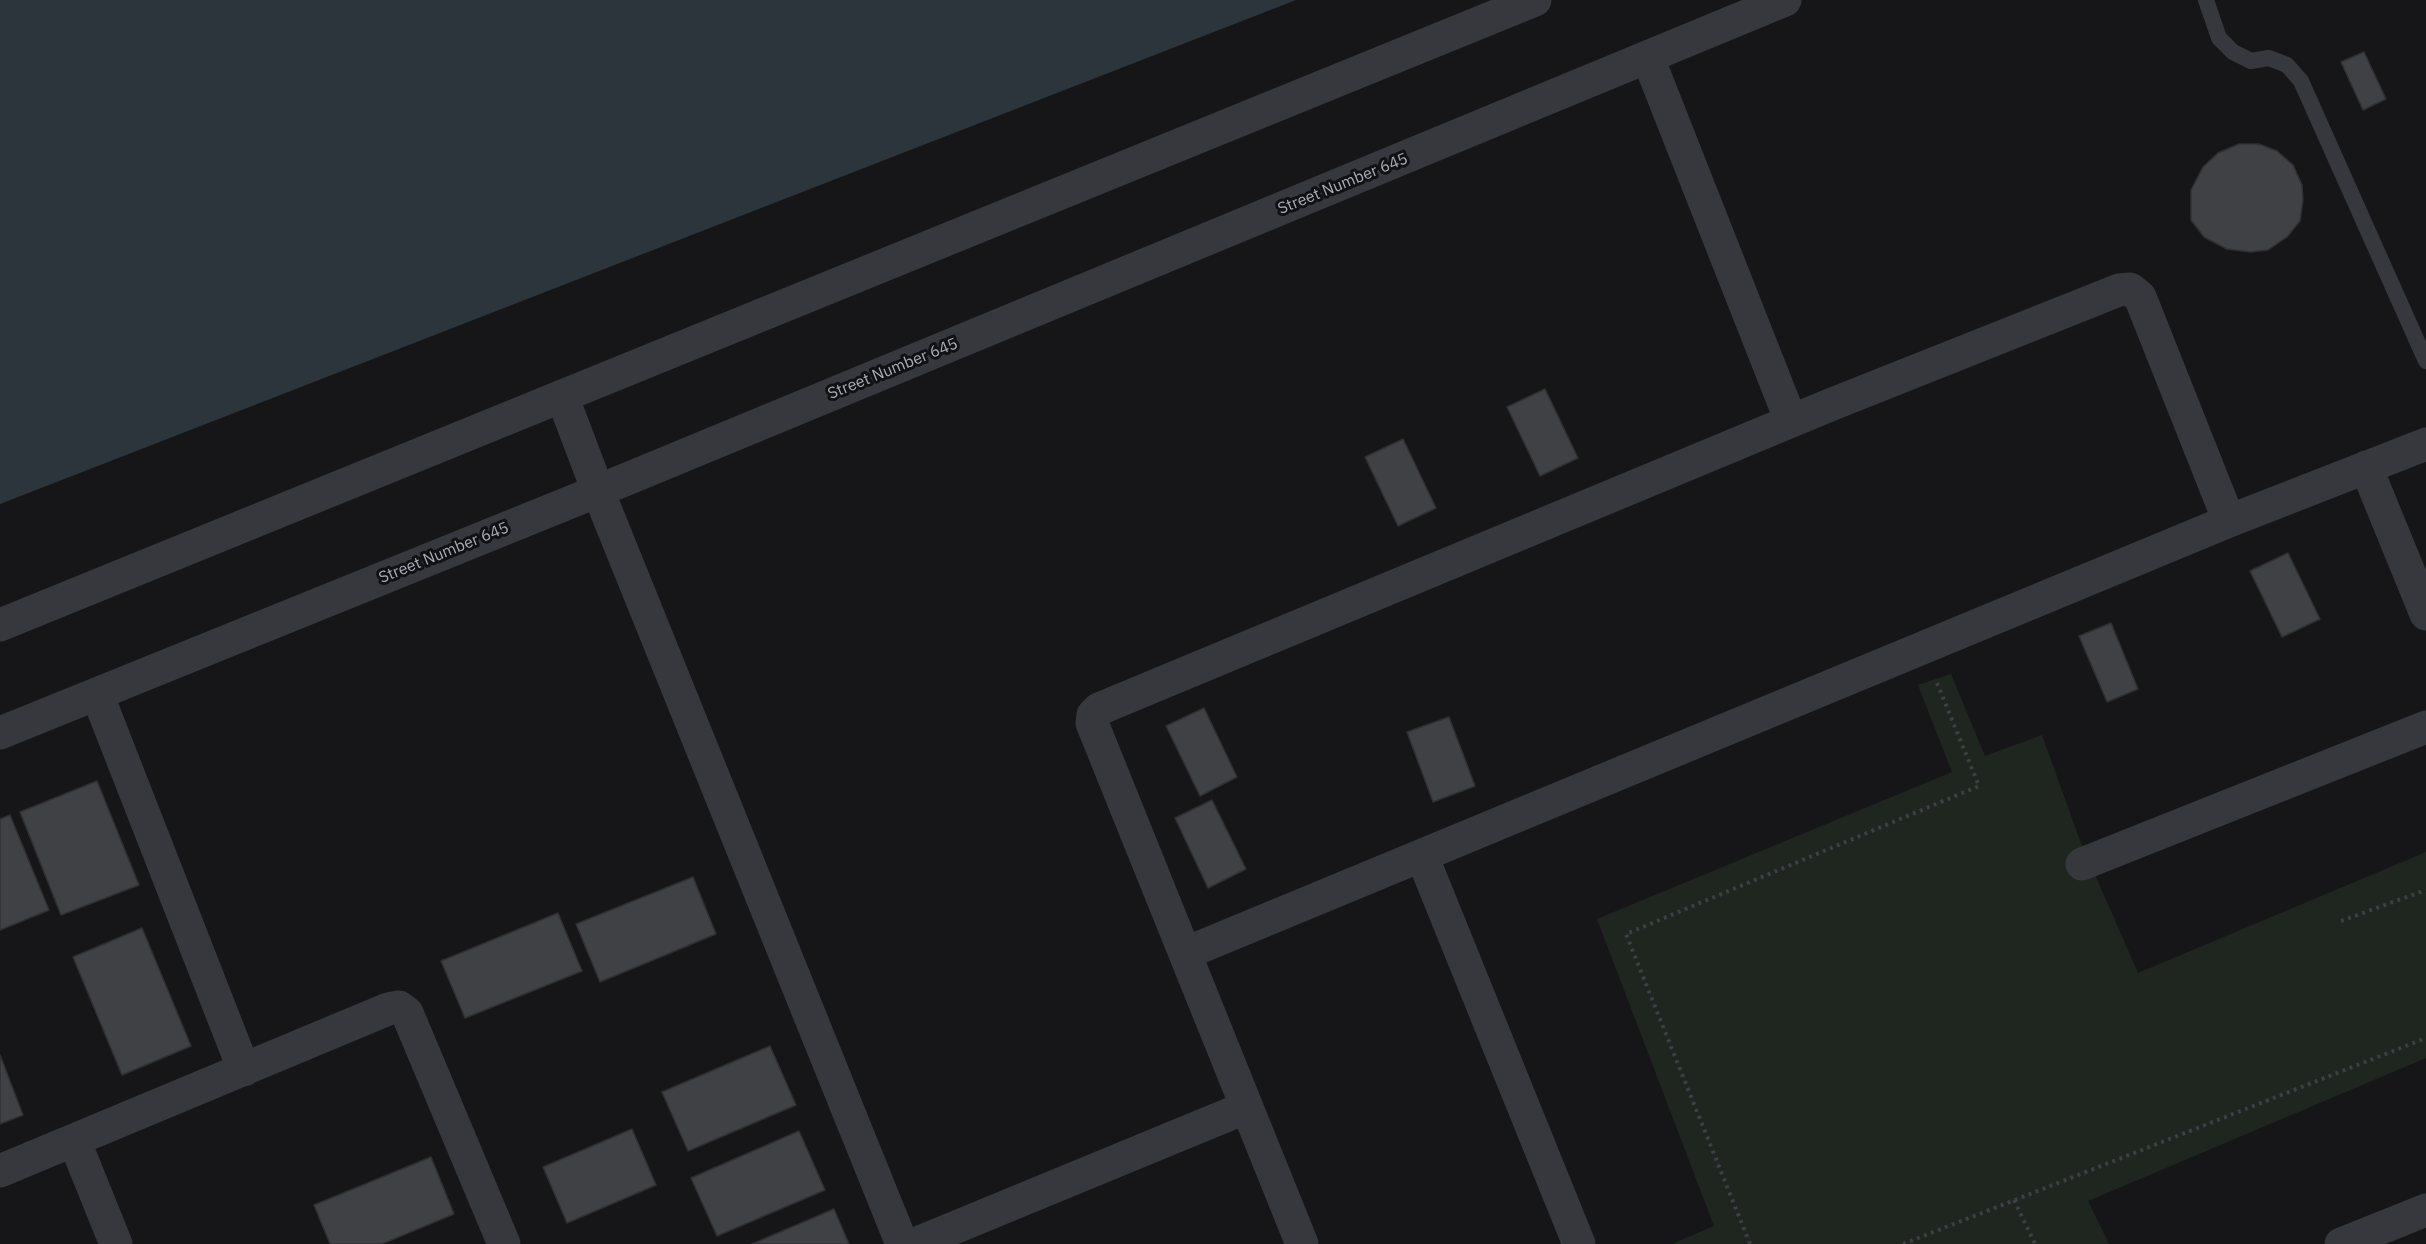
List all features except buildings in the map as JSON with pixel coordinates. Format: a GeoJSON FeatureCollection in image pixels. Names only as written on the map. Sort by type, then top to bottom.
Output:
{"type":"FeatureCollection","features":[{"type":"Feature","properties":{"kind":"street"},"geometry":{"type":"LineString","coordinates":[[0,625],[1535,0]]}},
{"type":"Feature","properties":{"kind":"street","name":"Street Number 645"},"geometry":{"type":"LineString","coordinates":[[0,733],[598,490],[1785,0]]}},
{"type":"Feature","properties":{"kind":"street"},"geometry":{"type":"LineString","coordinates":[[1648,58],[1791,421]]}},
{"type":"Feature","properties":{"kind":"street"},"geometry":{"type":"LineString","coordinates":[[1302,1244],[1092,723],[1093,715],[1099,709],[1791,421],[2120,290],[2130,290],[2140,297],[2229,521]]}},
{"type":"Feature","properties":{"kind":"street"},"geometry":{"type":"LineString","coordinates":[[562,396],[902,1244]]}},
{"type":"Feature","properties":{"kind":"street"},"geometry":{"type":"LineString","coordinates":[[1186,953],[2229,521],[2426,444]]}},
{"type":"Feature","properties":{"kind":"street"},"geometry":{"type":"LineString","coordinates":[[2366,467],[2426,614]]}},
{"type":"Feature","properties":{"kind":"street"},"geometry":{"type":"LineString","coordinates":[[97,694],[244,1070]]}},
{"type":"Feature","properties":{"kind":"street"},"geometry":{"type":"LineString","coordinates":[[2082,864],[2426,728]]}},
{"type":"Feature","properties":{"kind":"street"},"geometry":{"type":"LineString","coordinates":[[1422,856],[1579,1244]]}},
{"type":"Feature","properties":{"kind":"street"},"geometry":{"type":"LineString","coordinates":[[0,1171],[388,1009],[399,1007],[407,1013],[504,1244]]}},
{"type":"Feature","properties":{"kind":"street"},"geometry":{"type":"LineString","coordinates":[[915,1244],[1247,1107]]}},
{"type":"Feature","properties":{"kind":"street"},"geometry":{"type":"LineString","coordinates":[[74,1140],[116,1244]]}},
{"type":"Feature","properties":{"kind":"street"},"geometry":{"type":"LineString","coordinates":[[2341,1244],[2426,1210]]}},
{"type":"Feature","properties":{"kind":"lane"},"geometry":{"type":"LineString","coordinates":[[2206,0],[2219,38],[2233,52],[2251,61],[2270,58],[2287,65],[2301,81],[2426,361]]}},
{"type":"Feature","properties":{"kind":"path"},"geometry":{"type":"LineString","coordinates":[[1750,1244],[1626,934],[1979,786],[1923,649]]}},
{"type":"Feature","properties":{"kind":"path"},"geometry":{"type":"LineString","coordinates":[[2341,921],[2426,890]]}},
{"type":"Feature","properties":{"kind":"path"},"geometry":{"type":"LineString","coordinates":[[1902,1244],[2426,1038]]}},
{"type":"Feature","properties":{"kind":"path"},"geometry":{"type":"LineString","coordinates":[[2014,1200],[2035,1244]]}},
{"type":"Feature","properties":{"kind":"shaded area"},"geometry":{"type":"Polygon","coordinates":[[[0,0],[1296,0],[0,504],[0,0]]]}},
{"type":"Feature","properties":{"kind":"shaded area"},"geometry":{"type":"Polygon","coordinates":[[[1951,674],[1985,756],[2042,735],[2079,838],[2138,973],[2426,852],[2426,1058],[2088,1201],[2109,1244],[1672,1244],[1714,1226],[1597,919],[1952,772],[1918,685],[1951,674]]]}}]}
